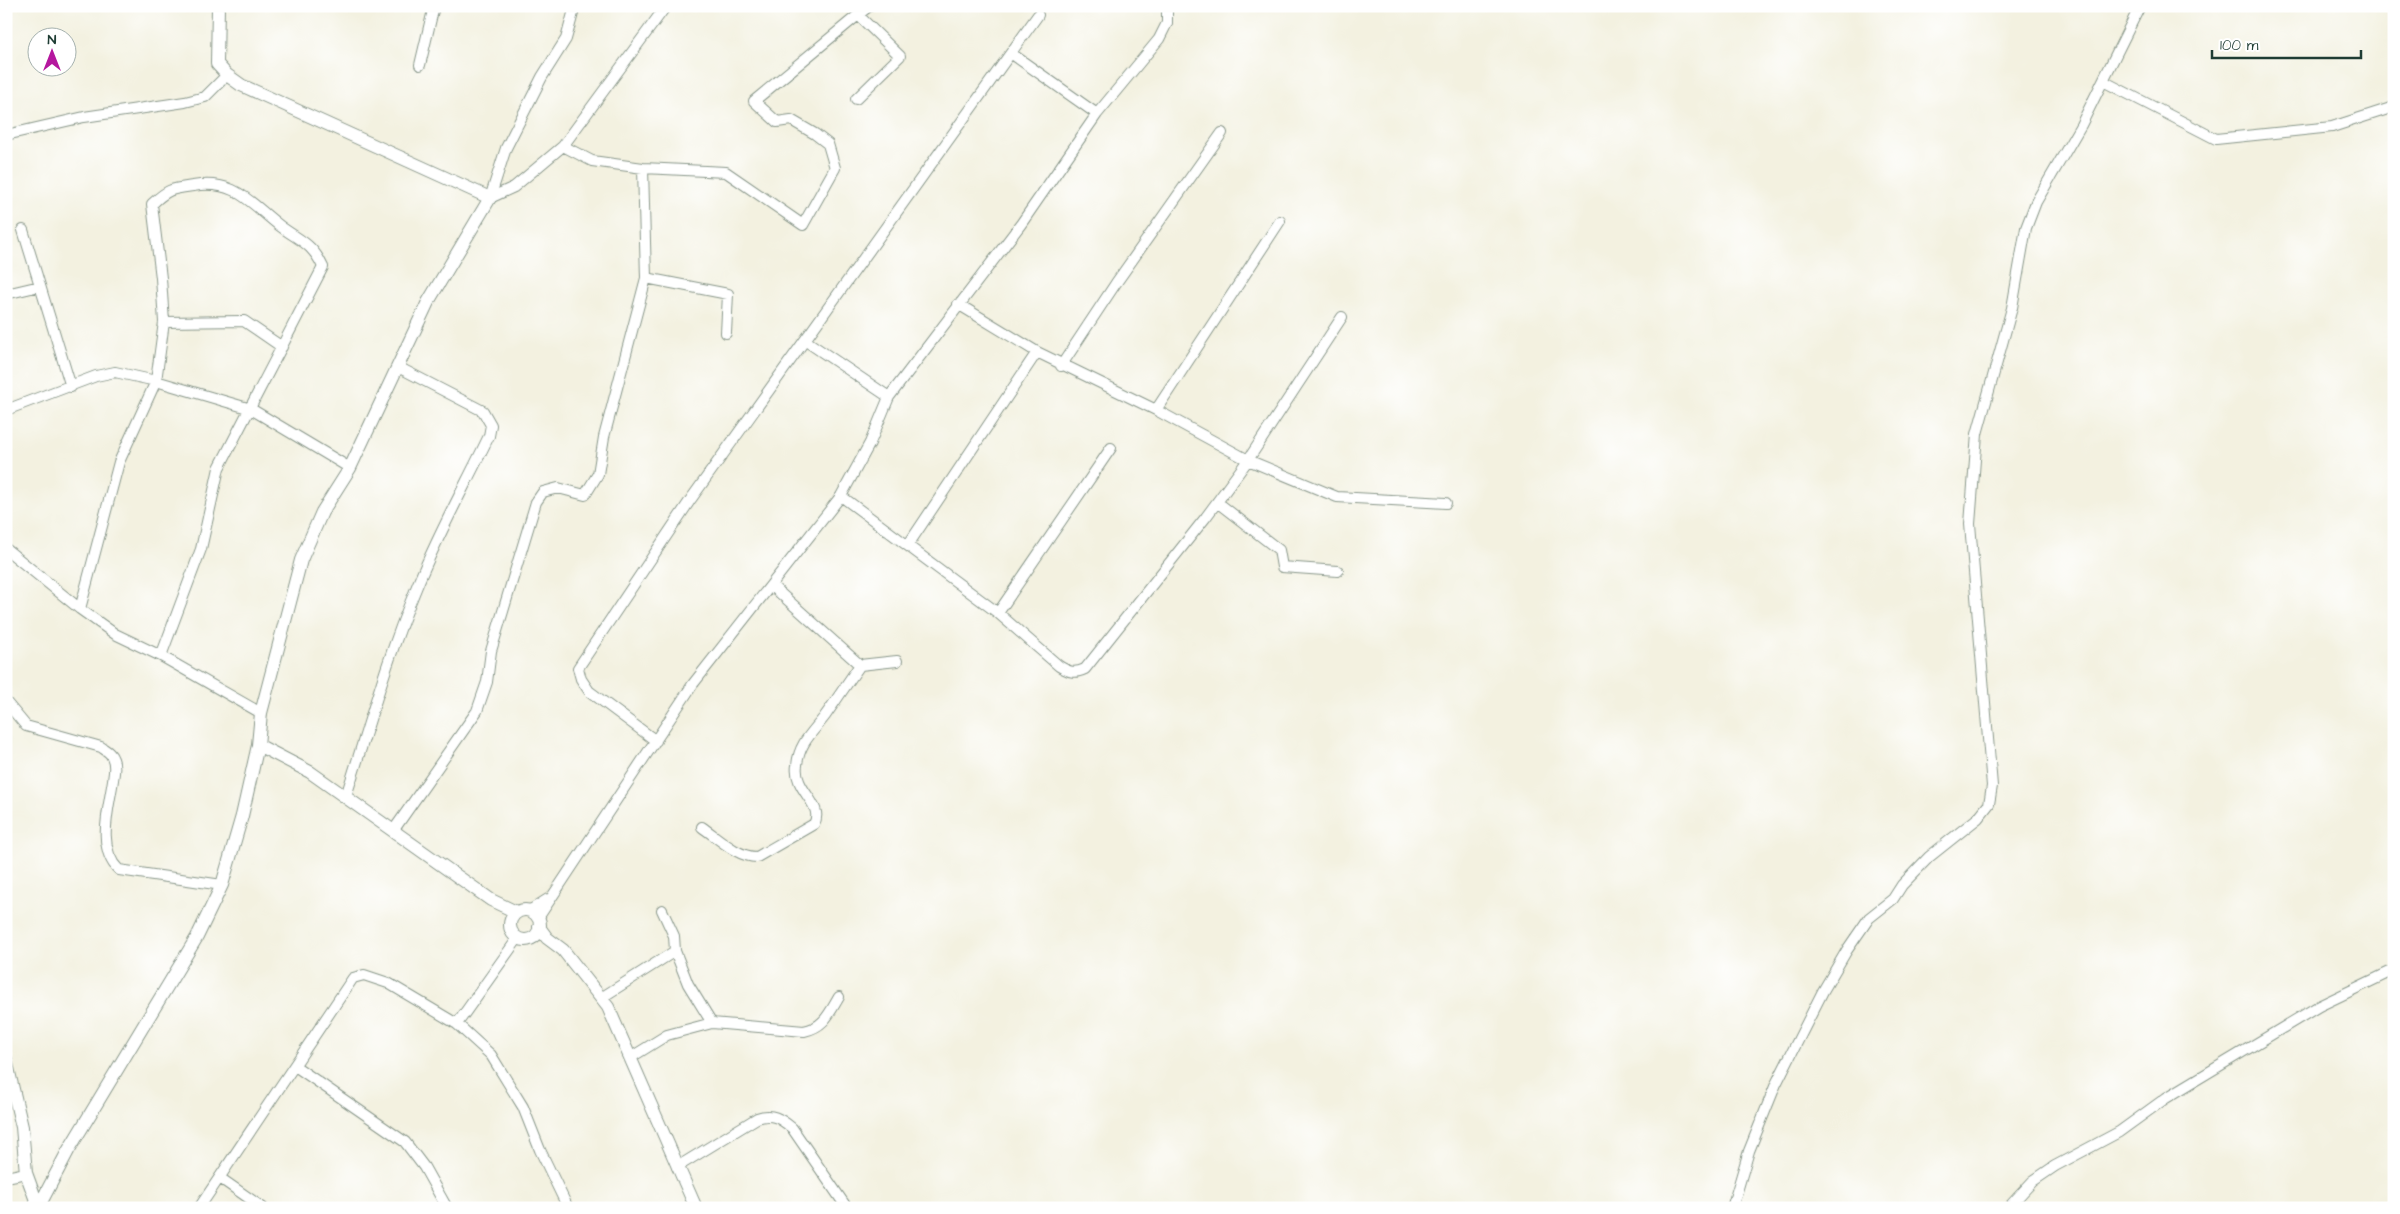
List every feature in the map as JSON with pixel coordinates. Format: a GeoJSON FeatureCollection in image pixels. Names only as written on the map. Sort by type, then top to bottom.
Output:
{"type":"FeatureCollection","features":[{"type":"Feature","properties":{"kind":"street"},"geometry":{"type":"LineString","coordinates":[[218,6],[217,64],[227,75],[241,85],[490,198],[514,187],[563,146],[666,6]]}},
{"type":"Feature","properties":{"kind":"street"},"geometry":{"type":"LineString","coordinates":[[420,65],[434,6]]}},
{"type":"Feature","properties":{"kind":"street"},"geometry":{"type":"LineString","coordinates":[[38,1207],[68,1151],[193,944],[222,885],[242,816],[258,745],[261,713],[300,560],[319,520],[350,468],[428,302],[490,198],[510,141],[542,77],[566,39],[575,6]]}},
{"type":"Feature","properties":{"kind":"street"},"geometry":{"type":"LineString","coordinates":[[563,146],[592,161],[643,168],[726,172],[802,226],[835,168],[828,144],[791,120],[777,122],[754,101],[869,6]]}},
{"type":"Feature","properties":{"kind":"street"},"geometry":{"type":"LineString","coordinates":[[490,900],[511,930],[518,938],[523,940],[531,921],[549,899],[693,684],[841,496],[870,443],[889,397],[958,304],[1021,224],[1097,114],[1159,39],[1167,23],[1166,6]]}},
{"type":"Feature","properties":{"kind":"street"},"geometry":{"type":"LineString","coordinates":[[1732,1208],[1749,1151],[1776,1084],[1823,991],[1847,950],[1869,918],[1893,898],[1902,885],[1929,857],[1978,818],[1989,804],[1992,786],[1970,524],[1977,434],[2012,308],[2026,228],[2036,202],[2051,179],[2104,81],[2140,6]]}},
{"type":"Feature","properties":{"kind":"street"},"geometry":{"type":"LineString","coordinates":[[856,99],[900,56],[858,15]]}},
{"type":"Feature","properties":{"kind":"street"},"geometry":{"type":"LineString","coordinates":[[656,741],[589,690],[581,679],[578,668],[692,499],[1012,54],[1038,15]]}},
{"type":"Feature","properties":{"kind":"street"},"geometry":{"type":"LineString","coordinates":[[1012,54],[1097,114]]}},
{"type":"Feature","properties":{"kind":"street"},"geometry":{"type":"LineString","coordinates":[[6,135],[84,117],[186,102],[205,97],[227,75]]}},
{"type":"Feature","properties":{"kind":"street"},"geometry":{"type":"LineString","coordinates":[[2104,81],[2216,139],[2332,127],[2394,107]]}},
{"type":"Feature","properties":{"kind":"street"},"geometry":{"type":"LineString","coordinates":[[1062,366],[1116,283],[1222,134]]}},
{"type":"Feature","properties":{"kind":"street"},"geometry":{"type":"LineString","coordinates":[[393,831],[477,711],[487,682],[491,651],[536,502],[544,492],[558,488],[585,495],[598,474],[604,437],[646,278],[643,168]]}},
{"type":"Feature","properties":{"kind":"street"},"geometry":{"type":"LineString","coordinates":[[80,609],[118,462],[156,380],[164,322],[152,204],[167,190],[207,183],[222,184],[236,190],[280,226],[314,250],[323,267],[251,409],[227,448],[219,468],[201,549],[161,656]]}},
{"type":"Feature","properties":{"kind":"street"},"geometry":{"type":"LineString","coordinates":[[1156,410],[1280,221]]}},
{"type":"Feature","properties":{"kind":"street"},"geometry":{"type":"LineString","coordinates":[[23,230],[71,387]]}},
{"type":"Feature","properties":{"kind":"street"},"geometry":{"type":"LineString","coordinates":[[646,278],[728,294],[726,333]]}},
{"type":"Feature","properties":{"kind":"street"},"geometry":{"type":"LineString","coordinates":[[6,294],[40,286]]}},
{"type":"Feature","properties":{"kind":"street"},"geometry":{"type":"LineString","coordinates":[[958,304],[1062,366],[1156,410],[1248,460],[1337,497],[1446,503]]}},
{"type":"Feature","properties":{"kind":"street"},"geometry":{"type":"LineString","coordinates":[[841,496],[998,613],[1059,666],[1070,673],[1076,673],[1085,669],[1217,502],[1248,460],[1342,318]]}},
{"type":"Feature","properties":{"kind":"street"},"geometry":{"type":"LineString","coordinates":[[164,322],[244,321],[282,347]]}},
{"type":"Feature","properties":{"kind":"street"},"geometry":{"type":"LineString","coordinates":[[806,341],[889,397]]}},
{"type":"Feature","properties":{"kind":"street"},"geometry":{"type":"LineString","coordinates":[[908,545],[1037,352]]}},
{"type":"Feature","properties":{"kind":"street"},"geometry":{"type":"LineString","coordinates":[[346,796],[389,661],[414,592],[440,532],[488,436],[491,425],[483,411],[398,367]]}},
{"type":"Feature","properties":{"kind":"street"},"geometry":{"type":"LineString","coordinates":[[6,410],[96,376],[115,372],[156,380],[251,409],[350,468]]}},
{"type":"Feature","properties":{"kind":"street"},"geometry":{"type":"LineString","coordinates":[[998,613],[1111,448]]}},
{"type":"Feature","properties":{"kind":"street"},"geometry":{"type":"LineString","coordinates":[[1217,502],[1279,550],[1282,567],[1338,572]]}},
{"type":"Feature","properties":{"kind":"street"},"geometry":{"type":"LineString","coordinates":[[6,549],[80,609],[115,634],[161,656],[261,713]]}},
{"type":"Feature","properties":{"kind":"street"},"geometry":{"type":"LineString","coordinates":[[771,585],[860,665],[897,661]]}},
{"type":"Feature","properties":{"kind":"street"},"geometry":{"type":"LineString","coordinates":[[702,827],[736,850],[750,857],[757,857],[814,824],[816,807],[799,786],[796,775],[798,756],[809,733],[823,718],[860,665]]}},
{"type":"Feature","properties":{"kind":"street"},"geometry":{"type":"LineString","coordinates":[[6,702],[26,726],[100,747],[110,754],[114,769],[105,838],[108,854],[113,865],[118,870],[222,885]]}},
{"type":"Feature","properties":{"kind":"street"},"geometry":{"type":"LineString","coordinates":[[258,745],[310,772],[346,796],[490,900],[531,921],[547,938],[563,950],[608,1007],[696,1208]]}},
{"type":"Feature","properties":{"kind":"street"},"geometry":{"type":"LineString","coordinates":[[662,910],[674,936],[675,951],[688,984],[712,1023]]}},
{"type":"Feature","properties":{"kind":"street"},"geometry":{"type":"LineString","coordinates":[[510,926],[513,916],[531,921]]}},
{"type":"Feature","properties":{"kind":"street"},"geometry":{"type":"LineString","coordinates":[[457,1024],[518,938]]}},
{"type":"Feature","properties":{"kind":"street"},"geometry":{"type":"LineString","coordinates":[[601,998],[675,951]]}},
{"type":"Feature","properties":{"kind":"street"},"geometry":{"type":"LineString","coordinates":[[2008,1208],[2033,1181],[2055,1166],[2119,1132],[2166,1098],[2319,1006],[2394,970]]}},
{"type":"Feature","properties":{"kind":"street"},"geometry":{"type":"LineString","coordinates":[[199,1208],[352,978],[358,975],[374,976],[457,1024],[492,1055],[518,1099],[568,1208]]}},
{"type":"Feature","properties":{"kind":"street"},"geometry":{"type":"LineString","coordinates":[[630,1058],[667,1035],[712,1023],[815,1029],[825,1022],[839,997]]}},
{"type":"Feature","properties":{"kind":"street"},"geometry":{"type":"LineString","coordinates":[[6,1060],[22,1127],[26,1173],[38,1207]]}},
{"type":"Feature","properties":{"kind":"street"},"geometry":{"type":"LineString","coordinates":[[295,1066],[405,1142],[424,1167],[447,1208]]}},
{"type":"Feature","properties":{"kind":"street"},"geometry":{"type":"LineString","coordinates":[[677,1167],[757,1118],[772,1115],[782,1119],[792,1128],[847,1208]]}},
{"type":"Feature","properties":{"kind":"street"},"geometry":{"type":"LineString","coordinates":[[6,1177],[26,1173]]}},
{"type":"Feature","properties":{"kind":"street"},"geometry":{"type":"LineString","coordinates":[[220,1178],[263,1208]]}}]}
